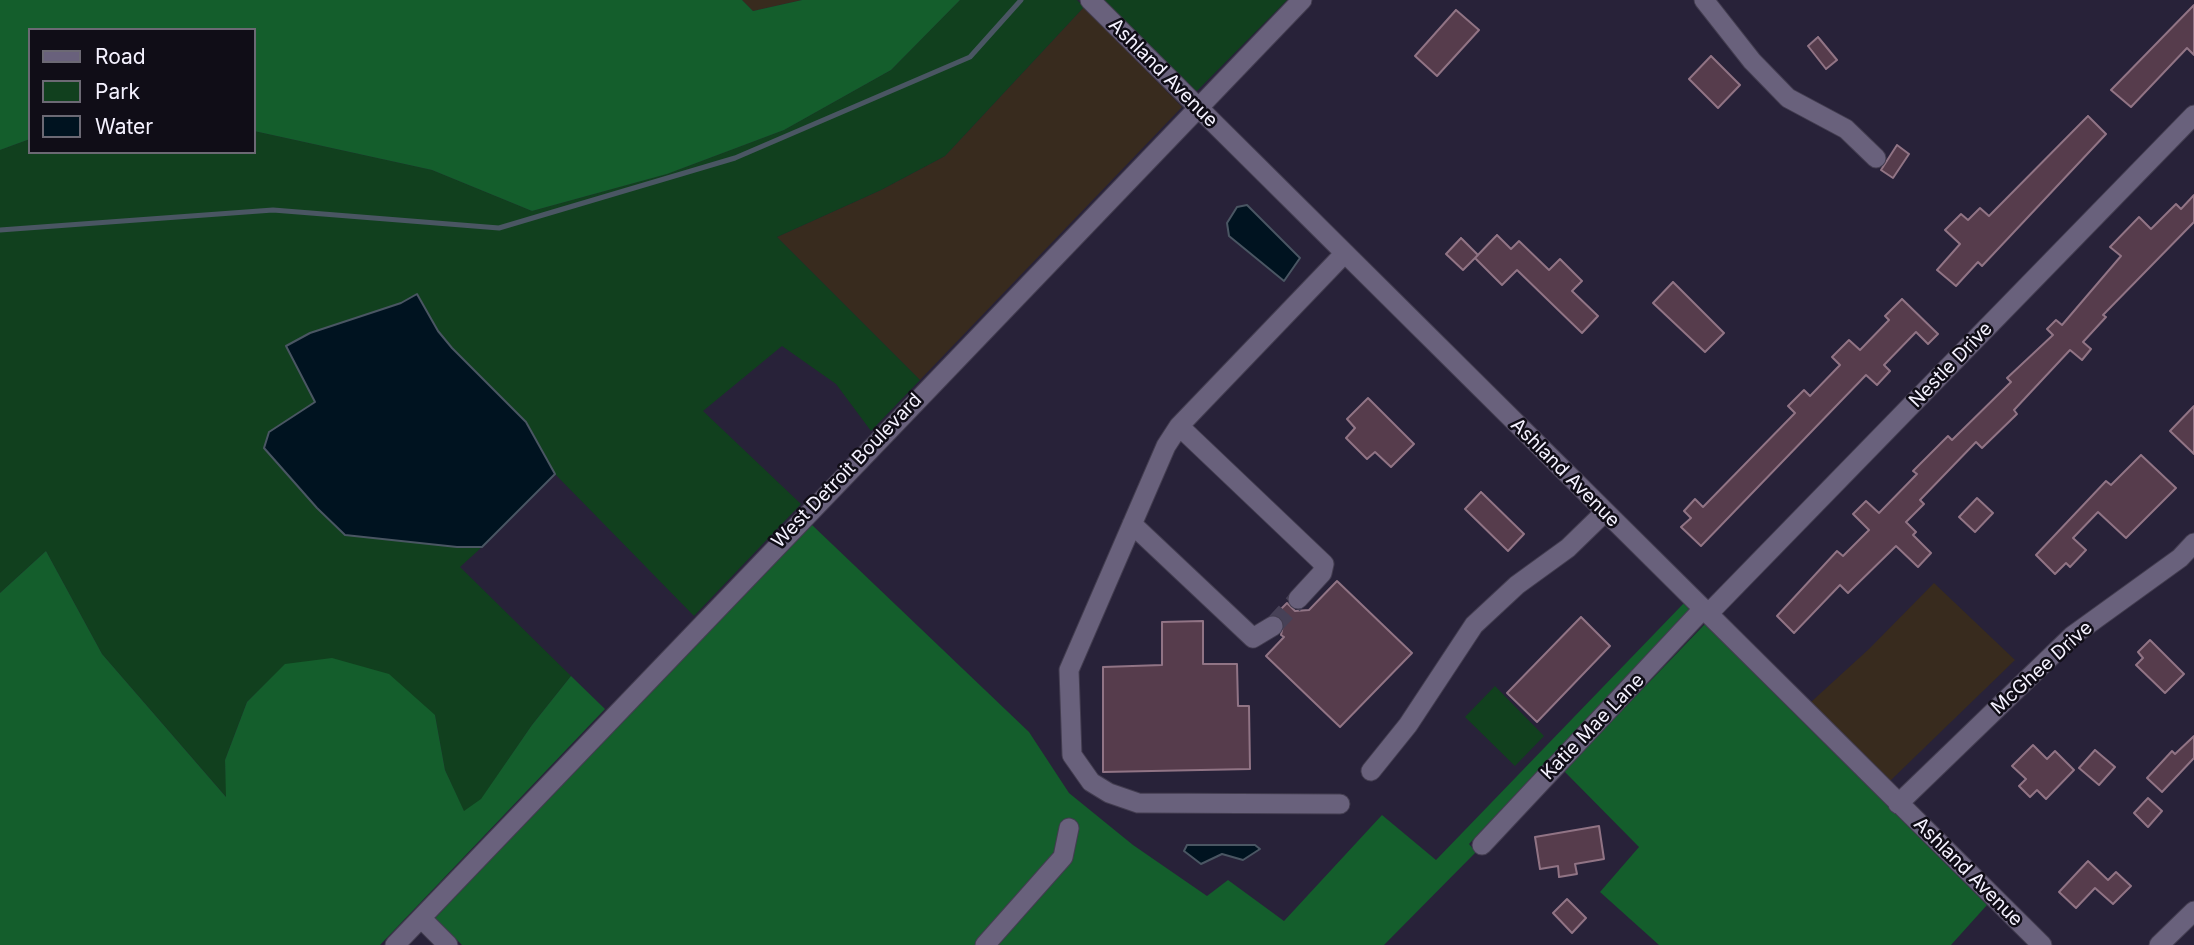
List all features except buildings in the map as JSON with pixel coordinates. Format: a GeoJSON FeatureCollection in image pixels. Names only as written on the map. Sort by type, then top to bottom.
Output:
{"type":"FeatureCollection","features":[{"type":"Feature","properties":{"kind":"street","name":"Ashland Avenue"},"geometry":{"type":"LineString","coordinates":[[1090,0],[2042,945]]}},
{"type":"Feature","properties":{"kind":"street","name":"West Detroit Boulevard"},"geometry":{"type":"LineString","coordinates":[[395,945],[1302,0]]}},
{"type":"Feature","properties":{"kind":"street"},"geometry":{"type":"LineString","coordinates":[[1704,0],[1752,61],[1788,98],[1846,129],[1876,158]]}},
{"type":"Feature","properties":{"kind":"street","name":"Nestle Drive"},"geometry":{"type":"LineString","coordinates":[[1705,611],[2194,116]]}},
{"type":"Feature","properties":{"kind":"street"},"geometry":{"type":"LineString","coordinates":[[1340,804],[1138,803],[1109,793],[1091,782],[1072,755],[1069,670],[1166,446],[1179,426],[1344,254]]}},
{"type":"Feature","properties":{"kind":"street"},"geometry":{"type":"LineString","coordinates":[[1179,426],[1324,564],[1322,573],[1298,599]]}},
{"type":"Feature","properties":{"kind":"street"},"geometry":{"type":"LineString","coordinates":[[1371,771],[1409,725],[1474,625],[1517,585],[1568,548],[1605,512]]}},
{"type":"Feature","properties":{"kind":"street"},"geometry":{"type":"LineString","coordinates":[[1132,524],[1253,638],[1273,626]]}},
{"type":"Feature","properties":{"kind":"street","name":"McGhee Drive"},"geometry":{"type":"LineString","coordinates":[[1898,804],[2072,636],[2180,558],[2194,543]]}},
{"type":"Feature","properties":{"kind":"street","name":"Katie Mae Lane"},"geometry":{"type":"LineString","coordinates":[[1482,845],[1705,611]]}},
{"type":"Feature","properties":{"kind":"street"},"geometry":{"type":"LineString","coordinates":[[985,945],[1063,857],[1069,828]]}},
{"type":"Feature","properties":{"kind":"street"},"geometry":{"type":"LineString","coordinates":[[2159,945],[2194,911]]}},
{"type":"Feature","properties":{"kind":"street"},"geometry":{"type":"LineString","coordinates":[[421,918],[449,945]]}},
{"type":"Feature","properties":{"kind":"shaded area"},"geometry":{"type":"Polygon","coordinates":[[[742,0],[802,0],[753,11],[742,0]]]}},
{"type":"Feature","properties":{"kind":"shaded area"},"geometry":{"type":"Polygon","coordinates":[[[1084,7],[1182,107],[920,380],[777,237],[881,190],[945,156],[1084,7]]]}},
{"type":"Feature","properties":{"kind":"shaded area"},"geometry":{"type":"Polygon","coordinates":[[[1934,583],[2015,660],[1889,782],[1811,702],[1869,649],[1934,583]]]}},
{"type":"Feature","properties":{"kind":"green space"},"geometry":{"type":"Polygon","coordinates":[[[0,0],[742,0],[753,11],[802,0],[960,0],[891,70],[784,130],[667,174],[532,211],[432,170],[256,131],[256,28],[28,28],[28,140],[0,150],[0,0]]]}},
{"type":"Feature","properties":{"kind":"green space"},"geometry":{"type":"Polygon","coordinates":[[[960,0],[1077,0],[1084,7],[945,156],[881,190],[777,237],[920,380],[871,431],[836,384],[782,346],[703,411],[801,504],[694,616],[555,474],[526,422],[452,348],[438,331],[417,294],[401,303],[315,402],[269,432],[264,448],[345,535],[457,547],[482,547],[460,567],[571,676],[532,725],[481,800],[464,812],[445,770],[435,715],[285,665],[247,702],[225,760],[227,798],[102,654],[46,551],[0,593],[0,150],[28,140],[28,154],[256,154],[256,131],[432,170],[532,211],[667,174],[784,130],[891,70],[960,0]]]}},
{"type":"Feature","properties":{"kind":"green space"},"geometry":{"type":"Polygon","coordinates":[[[1103,0],[1287,0],[1195,93],[1103,0]]]}},
{"type":"Feature","properties":{"kind":"green space"},"geometry":{"type":"Polygon","coordinates":[[[811,524],[1029,732],[1069,793],[1133,845],[1207,896],[1228,880],[1284,921],[1382,815],[1436,860],[1684,603],[1690,609],[1469,844],[1476,852],[1384,945],[462,945],[435,918],[811,524]]]}},
{"type":"Feature","properties":{"kind":"green space"},"geometry":{"type":"Polygon","coordinates":[[[46,551],[102,654],[226,797],[225,760],[247,702],[285,664],[332,658],[389,674],[435,715],[445,770],[464,811],[481,799],[532,725],[571,676],[605,709],[380,945],[0,945],[0,593],[46,551]]]}},
{"type":"Feature","properties":{"kind":"green space"},"geometry":{"type":"Polygon","coordinates":[[[1705,624],[1987,905],[1951,945],[1659,945],[1600,892],[1639,847],[1564,771],[1705,624]]]}},
{"type":"Feature","properties":{"kind":"green space"},"geometry":{"type":"Polygon","coordinates":[[[1495,686],[1544,736],[1515,766],[1465,717],[1495,686]]]}},
{"type":"Feature","properties":{"kind":"water"},"geometry":{"type":"Polygon","coordinates":[[[1247,205],[1300,258],[1284,281],[1229,236],[1227,223],[1237,207],[1247,205]]]}},
{"type":"Feature","properties":{"kind":"water"},"geometry":{"type":"Polygon","coordinates":[[[417,294],[438,331],[452,348],[526,422],[555,474],[482,547],[457,547],[345,535],[264,448],[269,432],[315,402],[286,346],[310,333],[401,303],[417,294]]]}},
{"type":"Feature","properties":{"kind":"water"},"geometry":{"type":"Polygon","coordinates":[[[1187,845],[1255,845],[1260,849],[1243,860],[1222,854],[1201,864],[1184,851],[1187,845]]]}},
{"type":"Feature","properties":{"kind":"waterway"},"geometry":{"type":"LineString","coordinates":[[0,230],[273,210],[499,228],[735,158],[970,57],[1021,0]]}},
{"type":"Feature","properties":{"kind":"tunnel"},"geometry":{"type":"LineString","coordinates":[[1273,626],[1298,599]]}}]}
